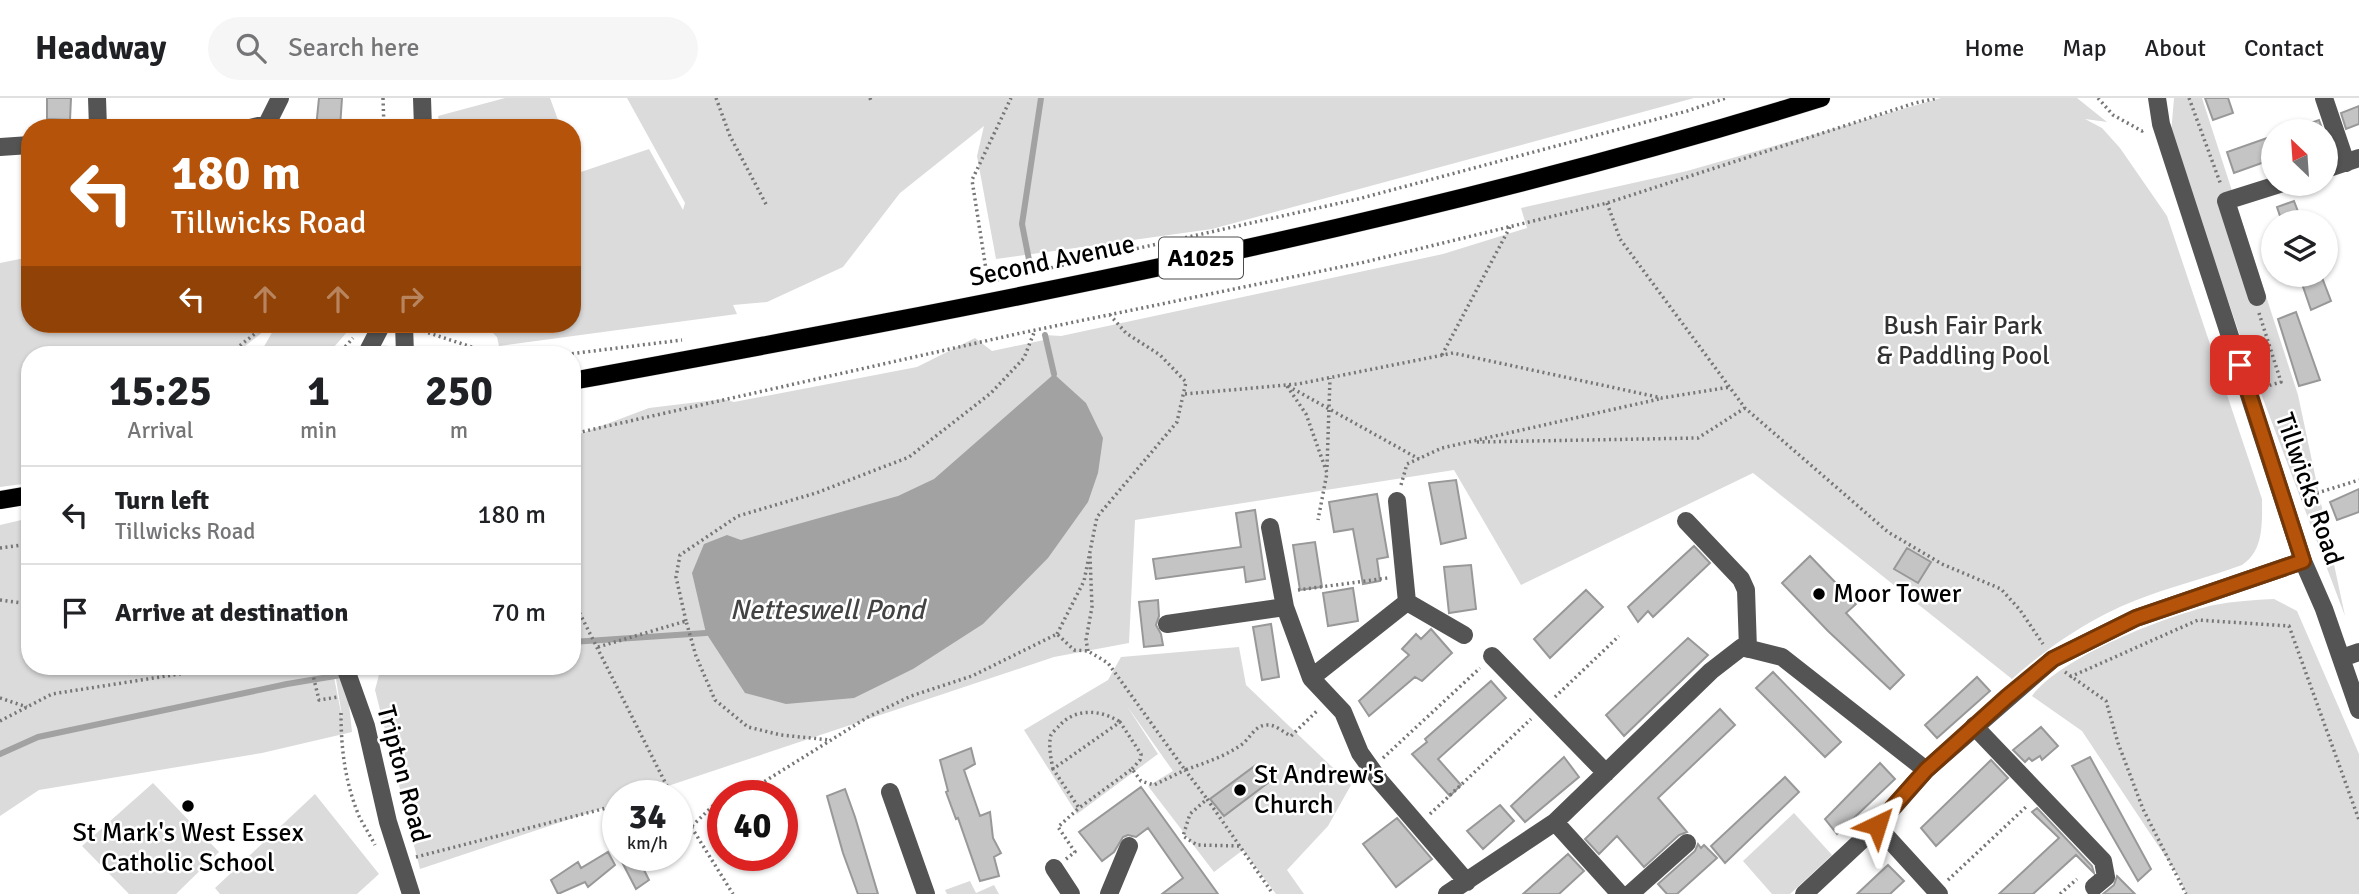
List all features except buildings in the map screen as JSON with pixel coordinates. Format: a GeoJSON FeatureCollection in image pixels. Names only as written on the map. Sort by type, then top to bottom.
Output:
{"type":"FeatureCollection","features":[{"type":"Feature","properties":{"kind":"main road","name":"Second Avenue"},"geometry":{"type":"LineString","coordinates":[[581,379],[817,336],[1304,237],[1689,139],[1821,98]]}},
{"type":"Feature","properties":{"kind":"main road"},"geometry":{"type":"LineString","coordinates":[[0,500],[21,496]]}},
{"type":"Feature","properties":{"kind":"street"},"geometry":{"type":"LineString","coordinates":[[97,98],[98,119]]}},
{"type":"Feature","properties":{"kind":"street"},"geometry":{"type":"LineString","coordinates":[[270,119],[280,98]]}},
{"type":"Feature","properties":{"kind":"street"},"geometry":{"type":"LineString","coordinates":[[422,98],[423,119]]}},
{"type":"Feature","properties":{"kind":"street","name":"Tillwicks Road"},"geometry":{"type":"LineString","coordinates":[[2144,98],[2161,124]]}},
{"type":"Feature","properties":{"kind":"street","name":"Tillwicks Road"},"geometry":{"type":"LineString","coordinates":[[2157,98],[2161,124],[2303,561],[2324,609],[2359,710]]}},
{"type":"Feature","properties":{"kind":"street"},"geometry":{"type":"LineString","coordinates":[[2324,98],[2352,161]]}},
{"type":"Feature","properties":{"kind":"street"},"geometry":{"type":"LineString","coordinates":[[0,147],[21,146]]}},
{"type":"Feature","properties":{"kind":"street"},"geometry":{"type":"LineString","coordinates":[[2257,297],[2226,201],[2261,190]]}},
{"type":"Feature","properties":{"kind":"street"},"geometry":{"type":"LineString","coordinates":[[1396,501],[1407,603]]}},
{"type":"Feature","properties":{"kind":"street"},"geometry":{"type":"LineString","coordinates":[[1686,521],[1741,579],[1746,590],[1748,649]]}},
{"type":"Feature","properties":{"kind":"street"},"geometry":{"type":"LineString","coordinates":[[1270,527],[1284,600],[1311,678],[1343,712],[1360,753],[1371,769],[1467,882]]}},
{"type":"Feature","properties":{"kind":"street"},"geometry":{"type":"LineString","coordinates":[[1804,894],[1877,825],[1926,770],[2053,659],[2136,618],[2303,561]]}},
{"type":"Feature","properties":{"kind":"street"},"geometry":{"type":"LineString","coordinates":[[1167,624],[1284,600]]}},
{"type":"Feature","properties":{"kind":"street"},"geometry":{"type":"LineString","coordinates":[[1407,603],[1464,635]]}},
{"type":"Feature","properties":{"kind":"street"},"geometry":{"type":"LineString","coordinates":[[1311,678],[1407,603]]}},
{"type":"Feature","properties":{"kind":"street"},"geometry":{"type":"LineString","coordinates":[[1447,894],[1555,822],[1711,671],[1742,648],[1782,657],[1926,770]]}},
{"type":"Feature","properties":{"kind":"street"},"geometry":{"type":"LineString","coordinates":[[2342,658],[2359,652]]}},
{"type":"Feature","properties":{"kind":"street"},"geometry":{"type":"LineString","coordinates":[[1492,656],[1606,773]]}},
{"type":"Feature","properties":{"kind":"street","name":"Tripton Road"},"geometry":{"type":"LineString","coordinates":[[348,675],[366,726],[400,862],[411,894]]}},
{"type":"Feature","properties":{"kind":"street"},"geometry":{"type":"LineString","coordinates":[[1975,726],[2103,861],[2106,877],[2094,887]]}},
{"type":"Feature","properties":{"kind":"street"},"geometry":{"type":"LineString","coordinates":[[890,792],[926,894]]}},
{"type":"Feature","properties":{"kind":"street"},"geometry":{"type":"LineString","coordinates":[[1555,822],[1620,894]]}},
{"type":"Feature","properties":{"kind":"street"},"geometry":{"type":"LineString","coordinates":[[1877,825],[1938,892]]}},
{"type":"Feature","properties":{"kind":"street"},"geometry":{"type":"LineString","coordinates":[[1630,894],[1687,843]]}},
{"type":"Feature","properties":{"kind":"street"},"geometry":{"type":"LineString","coordinates":[[1110,894],[1129,846]]}},
{"type":"Feature","properties":{"kind":"street"},"geometry":{"type":"LineString","coordinates":[[1054,869],[1071,894]]}},
{"type":"Feature","properties":{"kind":"path"},"geometry":{"type":"LineString","coordinates":[[383,98],[384,119]]}},
{"type":"Feature","properties":{"kind":"path"},"geometry":{"type":"LineString","coordinates":[[716,98],[730,136],[767,206]]}},
{"type":"Feature","properties":{"kind":"path"},"geometry":{"type":"LineString","coordinates":[[988,282],[972,180],[1011,98]]}},
{"type":"Feature","properties":{"kind":"path"},"geometry":{"type":"LineString","coordinates":[[979,284],[1358,199],[1687,111],[1726,98]]}},
{"type":"Feature","properties":{"kind":"path"},"geometry":{"type":"LineString","coordinates":[[581,431],[1365,262],[1607,203],[1915,103],[1938,98]]}},
{"type":"Feature","properties":{"kind":"path"},"geometry":{"type":"LineString","coordinates":[[2098,98],[2113,115],[2142,131]]}},
{"type":"Feature","properties":{"kind":"path"},"geometry":{"type":"LineString","coordinates":[[2189,98],[2226,201]]}},
{"type":"Feature","properties":{"kind":"path"},"geometry":{"type":"LineString","coordinates":[[1607,203],[1620,239],[1745,408],[1888,532],[1942,564],[2001,589],[2020,610],[2053,659],[2070,677],[2106,701],[2118,743],[2143,808],[2186,894]]}},
{"type":"Feature","properties":{"kind":"path"},"geometry":{"type":"LineString","coordinates":[[1442,355],[1511,226]]}},
{"type":"Feature","properties":{"kind":"path"},"geometry":{"type":"LineString","coordinates":[[2257,297],[2259,316],[2281,382],[2262,388]]}},
{"type":"Feature","properties":{"kind":"path"},"geometry":{"type":"LineString","coordinates":[[767,780],[868,717],[911,696],[972,676],[1057,634],[1084,581],[1097,517],[1177,422],[1185,394],[1186,382],[1160,355],[1126,333],[1110,315]]}},
{"type":"Feature","properties":{"kind":"path"},"geometry":{"type":"LineString","coordinates":[[832,740],[781,735],[748,727],[715,700],[687,623],[676,577],[680,555],[738,516],[816,493],[909,457],[991,393],[1024,358],[1035,331]]}},
{"type":"Feature","properties":{"kind":"path"},"geometry":{"type":"LineString","coordinates":[[240,346],[256,333]]}},
{"type":"Feature","properties":{"kind":"path"},"geometry":{"type":"LineString","coordinates":[[429,333],[466,346]]}},
{"type":"Feature","properties":{"kind":"path"},"geometry":{"type":"LineString","coordinates":[[581,352],[694,338]]}},
{"type":"Feature","properties":{"kind":"path"},"geometry":{"type":"LineString","coordinates":[[1185,394],[1287,385],[1453,353],[1662,398]]}},
{"type":"Feature","properties":{"kind":"path"},"geometry":{"type":"LineString","coordinates":[[1318,520],[1327,473],[1330,377]]}},
{"type":"Feature","properties":{"kind":"path"},"geometry":{"type":"LineString","coordinates":[[1287,385],[1419,459]]}},
{"type":"Feature","properties":{"kind":"path"},"geometry":{"type":"LineString","coordinates":[[1287,385],[1306,414],[1327,473]]}},
{"type":"Feature","properties":{"kind":"path"},"geometry":{"type":"LineString","coordinates":[[1396,501],[1407,464],[1442,448],[1662,398],[1730,387]]}},
{"type":"Feature","properties":{"kind":"path"},"geometry":{"type":"LineString","coordinates":[[1468,442],[1698,438],[1745,408]]}},
{"type":"Feature","properties":{"kind":"path"},"geometry":{"type":"LineString","coordinates":[[2298,499],[2359,480]]}},
{"type":"Feature","properties":{"kind":"path"},"geometry":{"type":"LineString","coordinates":[[0,548],[21,545]]}},
{"type":"Feature","properties":{"kind":"path"},"geometry":{"type":"LineString","coordinates":[[1088,651],[1086,640],[1092,607],[1090,547]]}},
{"type":"Feature","properties":{"kind":"path"},"geometry":{"type":"LineString","coordinates":[[1284,600],[1404,575]]}},
{"type":"Feature","properties":{"kind":"path"},"geometry":{"type":"LineString","coordinates":[[0,600],[21,603]]}},
{"type":"Feature","properties":{"kind":"path"},"geometry":{"type":"LineString","coordinates":[[581,615],[664,780]]}},
{"type":"Feature","properties":{"kind":"path"},"geometry":{"type":"LineString","coordinates":[[2070,677],[2198,620],[2289,626],[2359,820]]}},
{"type":"Feature","properties":{"kind":"path"},"geometry":{"type":"LineString","coordinates":[[598,647],[687,623]]}},
{"type":"Feature","properties":{"kind":"path"},"geometry":{"type":"LineString","coordinates":[[1057,634],[1074,650],[1088,651],[1108,663],[1273,894]]}},
{"type":"Feature","properties":{"kind":"path"},"geometry":{"type":"LineString","coordinates":[[1418,825],[1619,636]]}},
{"type":"Feature","properties":{"kind":"path"},"geometry":{"type":"LineString","coordinates":[[1371,769],[1492,656]]}},
{"type":"Feature","properties":{"kind":"path"},"geometry":{"type":"LineString","coordinates":[[0,721],[52,694],[173,675]]}},
{"type":"Feature","properties":{"kind":"path"},"geometry":{"type":"LineString","coordinates":[[313,675],[319,700],[341,696]]}},
{"type":"Feature","properties":{"kind":"path"},"geometry":{"type":"LineString","coordinates":[[0,698],[27,707]]}},
{"type":"Feature","properties":{"kind":"path"},"geometry":{"type":"LineString","coordinates":[[1132,769],[1141,781],[1154,785],[1232,751],[1245,742],[1255,730],[1265,725],[1276,726],[1291,736],[1330,698]]}},
{"type":"Feature","properties":{"kind":"path"},"geometry":{"type":"LineString","coordinates":[[341,709],[341,747],[346,779],[378,856]]}},
{"type":"Feature","properties":{"kind":"path"},"geometry":{"type":"LineString","coordinates":[[1054,869],[1075,852],[1058,827],[1140,760],[1141,754],[1120,722],[1096,712],[1076,714],[1063,721],[1051,734],[1050,756],[1053,769],[1079,808]]}},
{"type":"Feature","properties":{"kind":"path"},"geometry":{"type":"LineString","coordinates":[[1053,769],[1120,722]]}},
{"type":"Feature","properties":{"kind":"path"},"geometry":{"type":"LineString","coordinates":[[1938,892],[2038,795]]}},
{"type":"Feature","properties":{"kind":"path"},"geometry":{"type":"LineString","coordinates":[[1207,799],[1190,814],[1183,836],[1197,845],[1239,846]]}},
{"type":"Feature","properties":{"kind":"path"},"geometry":{"type":"LineString","coordinates":[[400,862],[602,809]]}},
{"type":"Feature","properties":{"kind":"path"},"geometry":{"type":"LineString","coordinates":[[693,825],[707,811]]}},
{"type":"Feature","properties":{"kind":"path"},"geometry":{"type":"LineString","coordinates":[[693,828],[733,894]]}},
{"type":"Feature","properties":{"kind":"green space"},"geometry":{"type":"Polygon","coordinates":[[[505,98],[550,98],[558,119],[438,119],[438,116],[505,98]]]}},
{"type":"Feature","properties":{"kind":"green space"},"geometry":{"type":"Polygon","coordinates":[[[627,98],[1694,98],[1212,229],[996,259],[977,156],[984,126],[900,193],[843,267],[767,302],[733,305],[737,314],[499,346],[493,333],[581,333],[581,172],[649,149],[683,210],[685,203],[627,98]]]}},
{"type":"Feature","properties":{"kind":"green space","name":"Bush Fair Park & Paddling Pool"},"geometry":{"type":"Polygon","coordinates":[[[1941,98],[2077,98],[2107,122],[2085,119],[2102,128],[2120,148],[2167,216],[2262,499],[2258,544],[2242,565],[2147,596],[2101,616],[2055,645],[2012,679],[1753,473],[1521,585],[1454,470],[1135,520],[1129,643],[1054,657],[686,780],[602,780],[602,808],[420,869],[375,690],[379,675],[581,675],[581,434],[649,408],[723,399],[734,402],[917,367],[975,338],[992,351],[1044,340],[1045,335],[1061,336],[1443,254],[1527,228],[1521,208],[1687,171],[1941,98]]]}},
{"type":"Feature","properties":{"kind":"green space"},"geometry":{"type":"Polygon","coordinates":[[[2174,98],[2202,98],[2298,395],[2345,616],[2248,359],[2171,134],[2174,98]]]}},
{"type":"Feature","properties":{"kind":"green space"},"geometry":{"type":"Polygon","coordinates":[[[21,259],[21,333],[262,333],[245,346],[21,346],[21,484],[0,487],[0,263],[21,259]]]}},
{"type":"Feature","properties":{"kind":"green space"},"geometry":{"type":"Polygon","coordinates":[[[272,333],[346,333],[335,346],[264,346],[272,333]]]}},
{"type":"Feature","properties":{"kind":"green space"},"geometry":{"type":"Polygon","coordinates":[[[21,520],[21,675],[334,675],[344,728],[335,675],[346,675],[352,732],[262,753],[39,790],[0,816],[0,525],[21,520]]]}},
{"type":"Feature","properties":{"kind":"green space"},"geometry":{"type":"Polygon","coordinates":[[[2274,599],[2297,611],[2359,754],[2359,894],[2186,894],[2179,877],[2082,731],[2032,696],[2066,666],[2143,628],[2214,605],[2274,599]]]}},
{"type":"Feature","properties":{"kind":"green space"},"geometry":{"type":"Polygon","coordinates":[[[1239,647],[1246,685],[1351,785],[1328,826],[1287,870],[1304,894],[1276,894],[1243,850],[1214,872],[1148,786],[1173,771],[1127,706],[1158,754],[1077,814],[1024,730],[1108,680],[1121,657],[1239,647]]]}},
{"type":"Feature","properties":{"kind":"green space"},"geometry":{"type":"Polygon","coordinates":[[[153,783],[219,852],[176,894],[129,894],[82,846],[153,783]]]}},
{"type":"Feature","properties":{"kind":"green space"},"geometry":{"type":"Polygon","coordinates":[[[315,794],[379,874],[357,894],[220,894],[215,888],[315,794]]]}},
{"type":"Feature","properties":{"kind":"green space"},"geometry":{"type":"Polygon","coordinates":[[[1794,813],[1832,855],[1790,894],[1772,894],[1743,861],[1794,813]]]}},
{"type":"Feature","properties":{"kind":"green space"},"geometry":{"type":"Polygon","coordinates":[[[970,881],[976,893],[994,885],[999,894],[947,894],[945,890],[970,881]]]}},
{"type":"Feature","properties":{"kind":"water","name":"Netteswell Pond"},"geometry":{"type":"Polygon","coordinates":[[[1054,374],[1086,403],[1103,438],[1098,473],[1088,502],[1048,558],[983,624],[913,669],[854,698],[786,704],[745,693],[706,633],[692,573],[704,544],[727,535],[741,540],[898,496],[934,479],[1054,374]]]}},
{"type":"Feature","properties":{"kind":"waterway"},"geometry":{"type":"LineString","coordinates":[[1030,265],[1022,224],[1041,98]]}},
{"type":"Feature","properties":{"kind":"waterway"},"geometry":{"type":"LineString","coordinates":[[1045,335],[1054,374]]}},
{"type":"Feature","properties":{"kind":"waterway"},"geometry":{"type":"LineString","coordinates":[[581,641],[706,633]]}},
{"type":"Feature","properties":{"kind":"waterway"},"geometry":{"type":"LineString","coordinates":[[0,754],[38,737],[341,675]]}},
{"type":"Feature","properties":{"kind":"place","name":"Moor Tower"},"geometry":{"type":"Point","coordinates":[1819,594]}},
{"type":"Feature","properties":{"kind":"place","name":"St Andrew's Church"},"geometry":{"type":"Point","coordinates":[1240,790]}},
{"type":"Feature","properties":{"kind":"place","name":"St Mark's West Essex Catholic School"},"geometry":{"type":"Point","coordinates":[188,806]}},
{"type":"Feature","properties":{"kind":"route"},"geometry":{"type":"LineString","coordinates":[[1877,825],[1926,770],[2053,659],[2136,618],[2303,561],[2240,365]]}}]}
